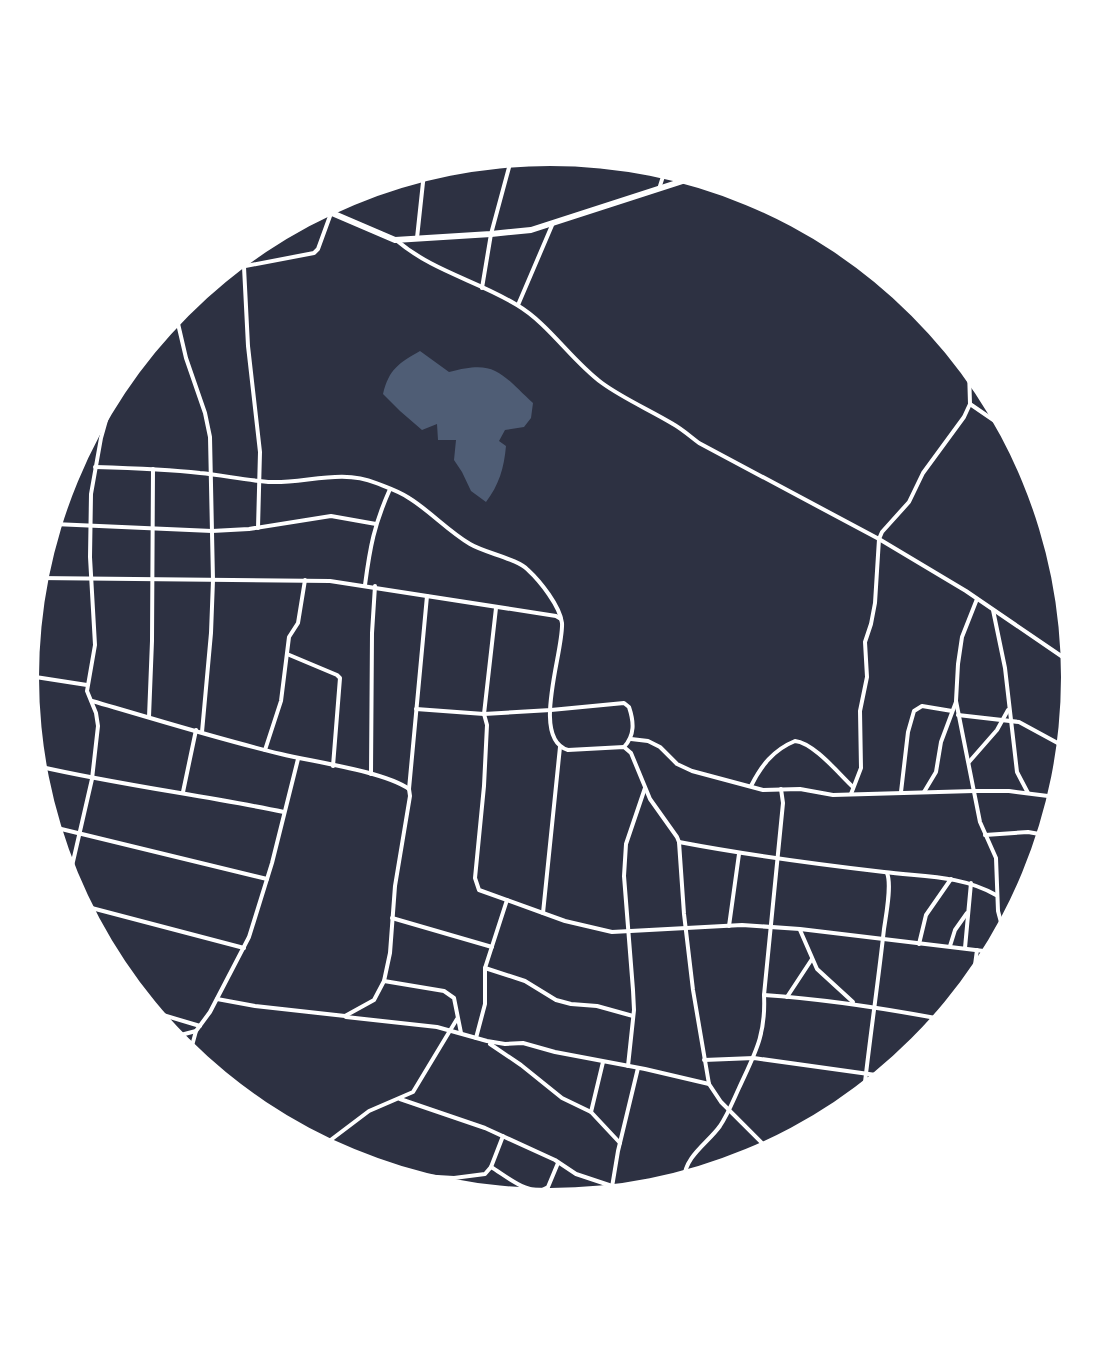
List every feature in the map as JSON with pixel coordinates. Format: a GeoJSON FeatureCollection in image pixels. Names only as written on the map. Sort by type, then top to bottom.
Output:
{"type":"FeatureCollection","features":[{"type":"Feature","properties":{"kind":"main road"},"geometry":{"type":"LineString","coordinates":[[335,214],[395,240],[491,234],[531,230],[678,183]]}},
{"type":"Feature","properties":{"kind":"street"},"geometry":{"type":"LineString","coordinates":[[482,288],[491,234],[509,169]]}},
{"type":"Feature","properties":{"kind":"street"},"geometry":{"type":"LineString","coordinates":[[660,189],[663,179]]}},
{"type":"Feature","properties":{"kind":"street"},"geometry":{"type":"LineString","coordinates":[[417,239],[423,183]]}},
{"type":"Feature","properties":{"kind":"street"},"geometry":{"type":"LineString","coordinates":[[247,266],[314,253],[318,249],[331,216]]}},
{"type":"Feature","properties":{"kind":"street"},"geometry":{"type":"LineString","coordinates":[[518,305],[554,222]]}},
{"type":"Feature","properties":{"kind":"street"},"geometry":{"type":"LineString","coordinates":[[395,240],[414,255],[435,267],[518,305],[554,336],[580,365],[603,384],[675,425],[699,443],[879,539],[993,609],[1060,655]]}},
{"type":"Feature","properties":{"kind":"street"},"geometry":{"type":"LineString","coordinates":[[244,268],[248,346],[260,452],[258,528]]}},
{"type":"Feature","properties":{"kind":"street"},"geometry":{"type":"LineString","coordinates":[[179,327],[210,437],[213,580],[211,633],[202,732]]}},
{"type":"Feature","properties":{"kind":"street"},"geometry":{"type":"LineString","coordinates":[[851,794],[861,768],[860,711],[867,678],[865,642],[872,624],[875,603],[879,539],[882,532],[909,502],[923,473],[964,417],[970,404],[969,386]]}},
{"type":"Feature","properties":{"kind":"street"},"geometry":{"type":"LineString","coordinates":[[970,404],[990,418]]}},
{"type":"Feature","properties":{"kind":"street"},"geometry":{"type":"LineString","coordinates":[[74,861],[92,779],[98,726],[87,692],[95,645],[90,525],[95,467],[106,424]]}},
{"type":"Feature","properties":{"kind":"street"},"geometry":{"type":"LineString","coordinates":[[95,467],[153,469],[285,482],[333,477],[362,479],[407,497],[471,545],[526,568],[557,606],[561,620],[550,688],[551,710],[555,742],[560,747],[583,750],[624,747],[631,739],[633,728],[632,715],[629,707],[624,703],[551,710],[484,714],[416,710]]}},
{"type":"Feature","properties":{"kind":"street"},"geometry":{"type":"LineString","coordinates":[[149,717],[153,469]]}},
{"type":"Feature","properties":{"kind":"street"},"geometry":{"type":"LineString","coordinates":[[365,585],[372,537],[390,489]]}},
{"type":"Feature","properties":{"kind":"street"},"geometry":{"type":"LineString","coordinates":[[62,524],[212,531],[258,528],[331,516],[376,524]]}},
{"type":"Feature","properties":{"kind":"street"},"geometry":{"type":"LineString","coordinates":[[49,578],[330,581],[375,586],[496,608],[556,616],[561,620]]}},
{"type":"Feature","properties":{"kind":"street"},"geometry":{"type":"LineString","coordinates":[[265,751],[280,701],[289,637],[298,623],[305,580]]}},
{"type":"Feature","properties":{"kind":"street"},"geometry":{"type":"LineString","coordinates":[[371,774],[372,633],[375,586]]}},
{"type":"Feature","properties":{"kind":"street"},"geometry":{"type":"LineString","coordinates":[[345,1017],[374,1000],[384,981],[390,953],[395,886],[410,796],[428,596]]}},
{"type":"Feature","properties":{"kind":"street"},"geometry":{"type":"LineString","coordinates":[[977,599],[962,637],[956,701],[985,835],[996,858],[1000,919]]}},
{"type":"Feature","properties":{"kind":"street"},"geometry":{"type":"LineString","coordinates":[[496,608],[484,714],[487,725],[475,883],[478,890],[565,921],[602,930],[627,932],[685,927],[770,927],[982,951]]}},
{"type":"Feature","properties":{"kind":"street"},"geometry":{"type":"LineString","coordinates":[[993,609],[1005,668],[1017,772],[1028,794]]}},
{"type":"Feature","properties":{"kind":"street"},"geometry":{"type":"LineString","coordinates":[[287,654],[340,678],[333,766]]}},
{"type":"Feature","properties":{"kind":"street"},"geometry":{"type":"LineString","coordinates":[[39,677],[87,685]]}},
{"type":"Feature","properties":{"kind":"street"},"geometry":{"type":"LineString","coordinates":[[91,701],[265,751],[371,774],[401,783],[409,789]]}},
{"type":"Feature","properties":{"kind":"street"},"geometry":{"type":"LineString","coordinates":[[924,792],[936,772],[941,742],[956,701]]}},
{"type":"Feature","properties":{"kind":"street"},"geometry":{"type":"LineString","coordinates":[[901,793],[908,732],[914,711],[922,706],[952,711]]}},
{"type":"Feature","properties":{"kind":"street"},"geometry":{"type":"LineString","coordinates":[[969,762],[992,736],[1009,709]]}},
{"type":"Feature","properties":{"kind":"street"},"geometry":{"type":"LineString","coordinates":[[958,714],[1019,722],[1057,743]]}},
{"type":"Feature","properties":{"kind":"street"},"geometry":{"type":"LineString","coordinates":[[183,792],[196,730]]}},
{"type":"Feature","properties":{"kind":"street"},"geometry":{"type":"LineString","coordinates":[[631,739],[648,741],[660,747],[677,764],[692,771],[763,790],[800,789],[833,795],[974,791],[1047,796]]}},
{"type":"Feature","properties":{"kind":"street"},"geometry":{"type":"LineString","coordinates":[[752,786],[761,766],[795,741],[803,742],[815,751],[853,788]]}},
{"type":"Feature","properties":{"kind":"street"},"geometry":{"type":"LineString","coordinates":[[543,913],[560,747]]}},
{"type":"Feature","properties":{"kind":"street"},"geometry":{"type":"LineString","coordinates":[[624,747],[631,753],[650,799],[679,842],[685,927],[709,1084],[729,1110],[762,1143]]}},
{"type":"Feature","properties":{"kind":"street"},"geometry":{"type":"LineString","coordinates":[[193,1043],[196,1031],[217,999],[249,937],[267,879],[298,759]]}},
{"type":"Feature","properties":{"kind":"street"},"geometry":{"type":"LineString","coordinates":[[47,768],[92,779],[105,779],[183,792],[284,812]]}},
{"type":"Feature","properties":{"kind":"street"},"geometry":{"type":"LineString","coordinates":[[628,1066],[633,990],[624,876],[626,844],[645,788]]}},
{"type":"Feature","properties":{"kind":"street"},"geometry":{"type":"LineString","coordinates":[[686,1170],[694,1155],[720,1126],[729,1110],[754,1058],[762,1034],[783,803],[781,789]]}},
{"type":"Feature","properties":{"kind":"street"},"geometry":{"type":"LineString","coordinates":[[62,829],[267,879]]}},
{"type":"Feature","properties":{"kind":"street"},"geometry":{"type":"LineString","coordinates":[[985,835],[1037,834]]}},
{"type":"Feature","properties":{"kind":"street"},"geometry":{"type":"LineString","coordinates":[[679,842],[739,854],[951,879],[981,886],[997,895]]}},
{"type":"Feature","properties":{"kind":"street"},"geometry":{"type":"LineString","coordinates":[[729,926],[739,854]]}},
{"type":"Feature","properties":{"kind":"street"},"geometry":{"type":"LineString","coordinates":[[865,1080],[888,897],[889,878],[886,873]]}},
{"type":"Feature","properties":{"kind":"street"},"geometry":{"type":"LineString","coordinates":[[919,944],[926,915],[951,879]]}},
{"type":"Feature","properties":{"kind":"street"},"geometry":{"type":"LineString","coordinates":[[965,948],[970,883]]}},
{"type":"Feature","properties":{"kind":"street"},"geometry":{"type":"LineString","coordinates":[[476,1038],[485,1004],[486,968],[507,900]]}},
{"type":"Feature","properties":{"kind":"street"},"geometry":{"type":"LineString","coordinates":[[94,909],[244,948]]}},
{"type":"Feature","properties":{"kind":"street"},"geometry":{"type":"LineString","coordinates":[[950,946],[955,930],[967,912]]}},
{"type":"Feature","properties":{"kind":"street"},"geometry":{"type":"LineString","coordinates":[[393,918],[492,947]]}},
{"type":"Feature","properties":{"kind":"street"},"geometry":{"type":"LineString","coordinates":[[800,929],[818,970],[855,1003]]}},
{"type":"Feature","properties":{"kind":"street"},"geometry":{"type":"LineString","coordinates":[[976,960],[977,950]]}},
{"type":"Feature","properties":{"kind":"street"},"geometry":{"type":"LineString","coordinates":[[787,996],[812,958]]}},
{"type":"Feature","properties":{"kind":"street"},"geometry":{"type":"LineString","coordinates":[[486,968],[525,981],[556,1000],[597,1006],[633,1016]]}},
{"type":"Feature","properties":{"kind":"street"},"geometry":{"type":"LineString","coordinates":[[384,981],[444,991],[454,998],[461,1033]]}},
{"type":"Feature","properties":{"kind":"street"},"geometry":{"type":"LineString","coordinates":[[764,995],[855,1003],[875,1009],[931,1017]]}},
{"type":"Feature","properties":{"kind":"street"},"geometry":{"type":"LineString","coordinates":[[217,999],[255,1006],[397,1021],[461,1033],[487,1041],[506,1044],[523,1043],[709,1084]]}},
{"type":"Feature","properties":{"kind":"street"},"geometry":{"type":"LineString","coordinates":[[168,1017],[200,1026]]}},
{"type":"Feature","properties":{"kind":"street"},"geometry":{"type":"LineString","coordinates":[[331,1139],[369,1111],[413,1092],[457,1019]]}},
{"type":"Feature","properties":{"kind":"street"},"geometry":{"type":"LineString","coordinates":[[184,1034],[196,1031]]}},
{"type":"Feature","properties":{"kind":"street"},"geometry":{"type":"LineString","coordinates":[[487,1041],[562,1098],[591,1112],[620,1143]]}},
{"type":"Feature","properties":{"kind":"street"},"geometry":{"type":"LineString","coordinates":[[704,1060],[754,1058],[872,1074]]}},
{"type":"Feature","properties":{"kind":"street"},"geometry":{"type":"LineString","coordinates":[[591,1112],[603,1062]]}},
{"type":"Feature","properties":{"kind":"street"},"geometry":{"type":"LineString","coordinates":[[612,1184],[638,1068]]}},
{"type":"Feature","properties":{"kind":"street"},"geometry":{"type":"LineString","coordinates":[[400,1099],[485,1128],[576,1174],[608,1185]]}},
{"type":"Feature","properties":{"kind":"street"},"geometry":{"type":"LineString","coordinates":[[444,1177],[485,1174],[491,1167],[503,1136]]}},
{"type":"Feature","properties":{"kind":"street"},"geometry":{"type":"LineString","coordinates":[[546,1188],[558,1163]]}},
{"type":"Feature","properties":{"kind":"street"},"geometry":{"type":"LineString","coordinates":[[491,1167],[529,1187]]}},
{"type":"Feature","properties":{"kind":"water"},"geometry":{"type":"Polygon","coordinates":[[[420,351],[449,372],[477,367],[496,371],[533,403],[531,418],[524,427],[505,430],[499,441],[506,446],[504,462],[498,483],[486,502],[471,491],[454,460],[456,440],[438,440],[437,424],[422,430],[383,394],[388,378],[396,368],[420,351]]]}}]}
